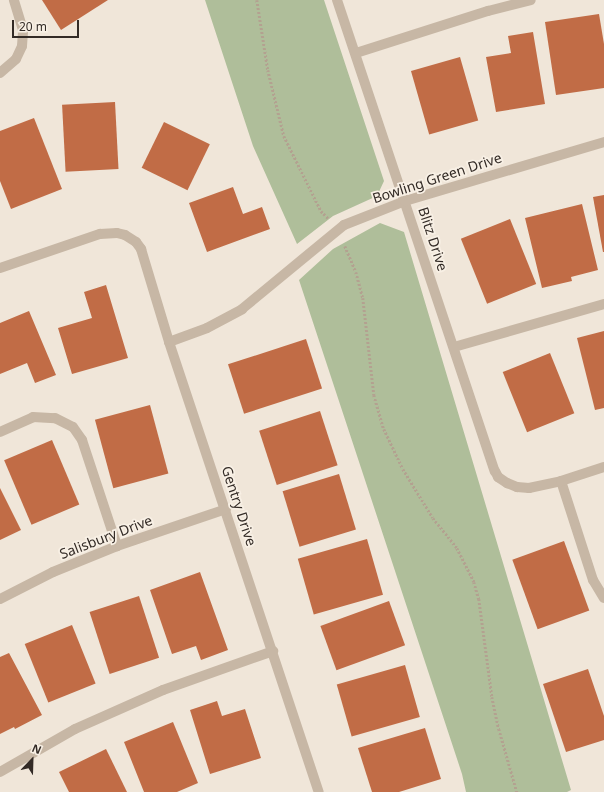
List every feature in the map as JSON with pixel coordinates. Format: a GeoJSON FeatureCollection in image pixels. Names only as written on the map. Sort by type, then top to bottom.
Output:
{"type":"FeatureCollection","features":[{"type":"Feature","properties":{"kind":"street"},"geometry":{"type":"LineString","coordinates":[[0,73],[16,59],[22,46],[23,30],[14,0]]}},
{"type":"Feature","properties":{"kind":"street","name":"Blitz Drive"},"geometry":{"type":"LineString","coordinates":[[338,0],[495,471],[498,476],[507,483],[518,487],[530,488],[561,481]]}},
{"type":"Feature","properties":{"kind":"street"},"geometry":{"type":"LineString","coordinates":[[356,53],[488,11],[531,0]]}},
{"type":"Feature","properties":{"kind":"street","name":"Bowling Green Drive"},"geometry":{"type":"LineString","coordinates":[[169,342],[207,328],[242,309],[344,226],[405,200],[604,142]]}},
{"type":"Feature","properties":{"kind":"street","name":"Gentry Drive"},"geometry":{"type":"LineString","coordinates":[[0,268],[100,234],[117,233],[125,235],[136,242],[141,249],[169,342],[226,509],[319,792]]}},
{"type":"Feature","properties":{"kind":"street"},"geometry":{"type":"LineString","coordinates":[[454,347],[604,304]]}},
{"type":"Feature","properties":{"kind":"street"},"geometry":{"type":"LineString","coordinates":[[0,432],[33,417],[55,418],[73,426],[82,440],[117,546]]}},
{"type":"Feature","properties":{"kind":"street"},"geometry":{"type":"LineString","coordinates":[[604,467],[561,481],[593,580],[604,598]]}},
{"type":"Feature","properties":{"kind":"street","name":"Salisbury Drive"},"geometry":{"type":"LineString","coordinates":[[0,599],[54,572],[117,546],[226,509]]}},
{"type":"Feature","properties":{"kind":"street"},"geometry":{"type":"LineString","coordinates":[[0,772],[75,729],[163,690],[273,651]]}},
{"type":"Feature","properties":{"kind":"path"},"geometry":{"type":"LineString","coordinates":[[257,0],[268,70],[284,136],[321,211],[339,229],[356,272],[363,298],[374,396],[384,429],[410,481],[433,518],[456,548],[474,582],[479,599],[492,697],[499,729],[517,792]]}},
{"type":"Feature","properties":{"kind":"green space"},"geometry":{"type":"Polygon","coordinates":[[[205,0],[324,0],[384,181],[377,196],[333,216],[297,244],[253,146],[205,0]]]}},
{"type":"Feature","properties":{"kind":"green space"},"geometry":{"type":"Polygon","coordinates":[[[380,223],[404,232],[571,790],[567,792],[466,792],[462,774],[299,280],[333,249],[380,223]]]}},
{"type":"Feature","properties":{"kind":"building"},"geometry":{"type":"Polygon","coordinates":[[[42,0],[108,0],[61,30],[42,0]]]}},
{"type":"Feature","properties":{"kind":"building"},"geometry":{"type":"Polygon","coordinates":[[[599,14],[604,44],[604,88],[556,95],[545,22],[599,14]]]}},
{"type":"Feature","properties":{"kind":"building"},"geometry":{"type":"Polygon","coordinates":[[[533,32],[545,104],[496,112],[486,57],[511,53],[508,36],[533,32]]]}},
{"type":"Feature","properties":{"kind":"building"},"geometry":{"type":"Polygon","coordinates":[[[460,57],[478,120],[429,135],[411,71],[460,57]]]}},
{"type":"Feature","properties":{"kind":"building"},"geometry":{"type":"Polygon","coordinates":[[[115,102],[119,169],[66,172],[62,105],[115,102]]]}},
{"type":"Feature","properties":{"kind":"building"},"geometry":{"type":"Polygon","coordinates":[[[34,118],[62,189],[11,209],[0,181],[0,131],[34,118]]]}},
{"type":"Feature","properties":{"kind":"building"},"geometry":{"type":"Polygon","coordinates":[[[164,122],[210,144],[187,190],[142,168],[164,122]]]}},
{"type":"Feature","properties":{"kind":"building"},"geometry":{"type":"Polygon","coordinates":[[[233,187],[243,214],[262,207],[270,229],[207,252],[189,203],[233,187]]]}},
{"type":"Feature","properties":{"kind":"building"},"geometry":{"type":"Polygon","coordinates":[[[604,195],[604,252],[603,252],[593,197],[604,195]]]}},
{"type":"Feature","properties":{"kind":"building"},"geometry":{"type":"Polygon","coordinates":[[[582,204],[598,270],[571,277],[572,281],[542,288],[525,218],[582,204]]]}},
{"type":"Feature","properties":{"kind":"building"},"geometry":{"type":"Polygon","coordinates":[[[510,219],[536,284],[487,304],[461,239],[510,219]]]}},
{"type":"Feature","properties":{"kind":"building"},"geometry":{"type":"Polygon","coordinates":[[[106,285],[128,358],[72,374],[58,328],[92,318],[84,292],[106,285]]]}},
{"type":"Feature","properties":{"kind":"building"},"geometry":{"type":"Polygon","coordinates":[[[29,311],[56,375],[35,383],[27,363],[0,374],[0,323],[29,311]]]}},
{"type":"Feature","properties":{"kind":"building"},"geometry":{"type":"Polygon","coordinates":[[[604,331],[604,408],[595,410],[577,338],[604,331]]]}},
{"type":"Feature","properties":{"kind":"building"},"geometry":{"type":"Polygon","coordinates":[[[306,339],[322,388],[244,414],[228,364],[306,339]]]}},
{"type":"Feature","properties":{"kind":"building"},"geometry":{"type":"Polygon","coordinates":[[[550,353],[574,413],[527,432],[503,372],[550,353]]]}},
{"type":"Feature","properties":{"kind":"building"},"geometry":{"type":"Polygon","coordinates":[[[150,405],[168,474],[113,488],[95,420],[150,405]]]}},
{"type":"Feature","properties":{"kind":"building"},"geometry":{"type":"Polygon","coordinates":[[[320,411],[338,465],[277,485],[259,431],[320,411]]]}},
{"type":"Feature","properties":{"kind":"building"},"geometry":{"type":"Polygon","coordinates":[[[52,440],[79,504],[31,525],[4,460],[52,440]]]}},
{"type":"Feature","properties":{"kind":"building"},"geometry":{"type":"Polygon","coordinates":[[[339,474],[356,529],[300,547],[283,491],[339,474]]]}},
{"type":"Feature","properties":{"kind":"building"},"geometry":{"type":"Polygon","coordinates":[[[0,488],[21,530],[0,540],[0,488]]]}},
{"type":"Feature","properties":{"kind":"building"},"geometry":{"type":"Polygon","coordinates":[[[367,539],[383,595],[314,615],[298,559],[367,539]]]}},
{"type":"Feature","properties":{"kind":"building"},"geometry":{"type":"Polygon","coordinates":[[[564,541],[589,611],[538,629],[512,560],[564,541]]]}},
{"type":"Feature","properties":{"kind":"building"},"geometry":{"type":"Polygon","coordinates":[[[200,572],[228,650],[201,660],[196,646],[172,654],[150,590],[200,572]]]}},
{"type":"Feature","properties":{"kind":"building"},"geometry":{"type":"Polygon","coordinates":[[[139,596],[159,658],[110,674],[90,612],[139,596]]]}},
{"type":"Feature","properties":{"kind":"building"},"geometry":{"type":"Polygon","coordinates":[[[389,601],[405,645],[336,670],[320,626],[389,601]]]}},
{"type":"Feature","properties":{"kind":"building"},"geometry":{"type":"Polygon","coordinates":[[[72,625],[96,683],[48,703],[25,644],[72,625]]]}},
{"type":"Feature","properties":{"kind":"building"},"geometry":{"type":"Polygon","coordinates":[[[9,653],[42,715],[15,729],[14,727],[0,734],[0,657],[9,653]]]}},
{"type":"Feature","properties":{"kind":"building"},"geometry":{"type":"Polygon","coordinates":[[[405,665],[420,717],[352,736],[337,685],[405,665]]]}},
{"type":"Feature","properties":{"kind":"building"},"geometry":{"type":"Polygon","coordinates":[[[588,669],[604,716],[604,740],[566,752],[543,684],[588,669]]]}},
{"type":"Feature","properties":{"kind":"building"},"geometry":{"type":"Polygon","coordinates":[[[217,701],[222,716],[245,709],[261,758],[210,774],[190,710],[217,701]]]}},
{"type":"Feature","properties":{"kind":"building"},"geometry":{"type":"Polygon","coordinates":[[[173,722],[198,783],[177,792],[144,792],[124,742],[173,722]]]}},
{"type":"Feature","properties":{"kind":"building"},"geometry":{"type":"Polygon","coordinates":[[[425,728],[441,779],[399,792],[372,792],[358,748],[425,728]]]}},
{"type":"Feature","properties":{"kind":"building"},"geometry":{"type":"Polygon","coordinates":[[[106,749],[127,792],[69,792],[59,772],[106,749]]]}}]}
